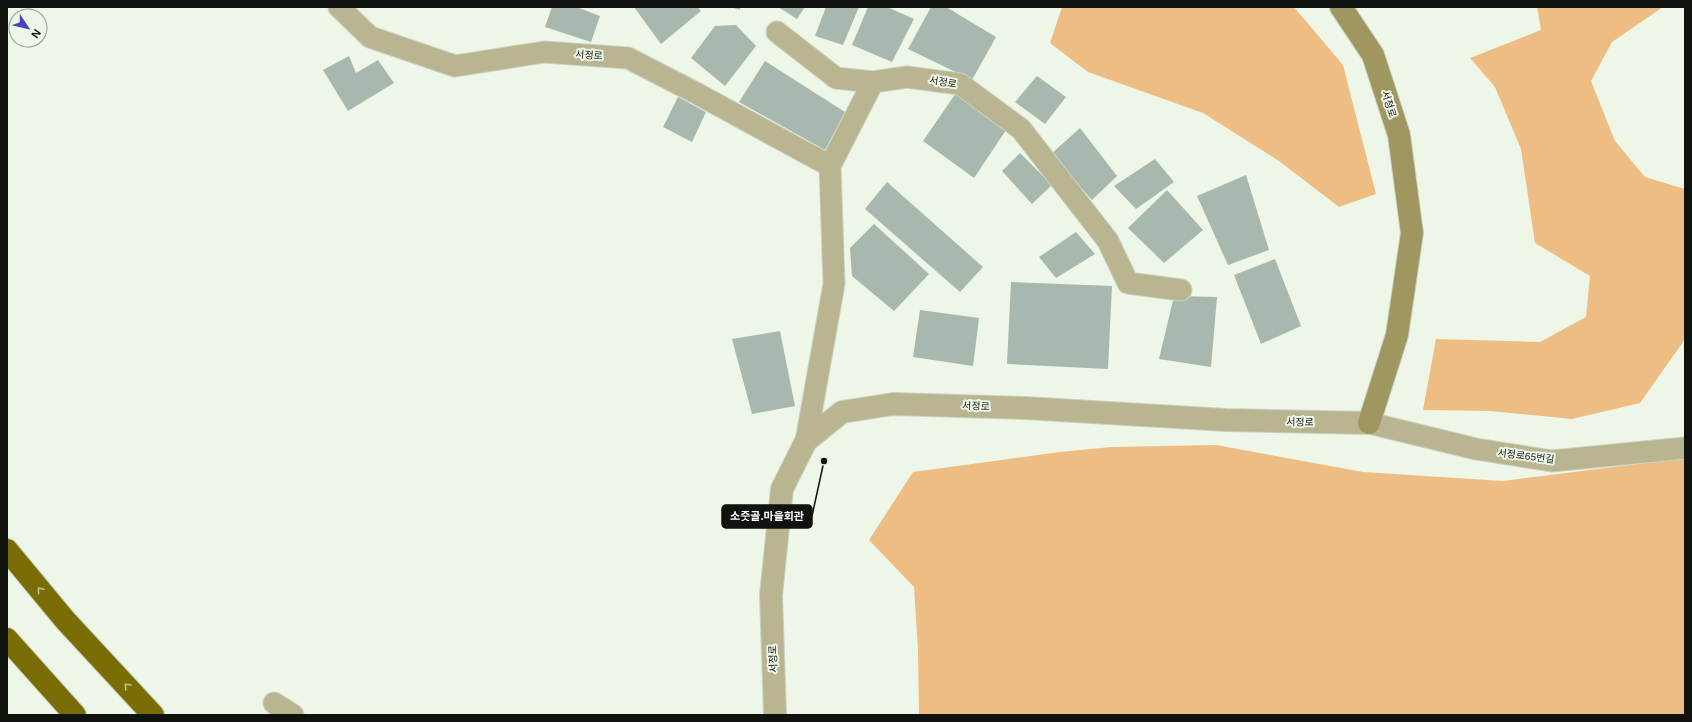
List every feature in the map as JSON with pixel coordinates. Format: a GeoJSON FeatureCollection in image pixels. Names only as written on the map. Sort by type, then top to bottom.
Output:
{"type":"FeatureCollection","features":[{"type":"Feature","properties":{"kind":"highway"},"geometry":{"type":"LineString","coordinates":[[7,550],[65,620],[153,715]]}},
{"type":"Feature","properties":{"kind":"highway"},"geometry":{"type":"LineString","coordinates":[[7,639],[75,715]]}},
{"type":"Feature","properties":{"kind":"main road","name":"서정로"},"geometry":{"type":"LineString","coordinates":[[1341,7],[1373,55],[1399,135],[1412,233],[1397,335],[1369,423]]}},
{"type":"Feature","properties":{"kind":"street","name":"서정로"},"geometry":{"type":"LineString","coordinates":[[339,7],[370,37],[454,66],[544,52],[628,58],[830,166]]}},
{"type":"Feature","properties":{"kind":"street","name":"서정로"},"geometry":{"type":"LineString","coordinates":[[777,32],[836,78],[873,82],[907,77],[960,84],[1021,129],[1108,241],[1128,283],[1181,290]]}},
{"type":"Feature","properties":{"kind":"street","name":"서정로"},"geometry":{"type":"LineString","coordinates":[[774,715],[771,595],[782,489],[806,441],[834,284],[830,166],[873,82]]}},
{"type":"Feature","properties":{"kind":"street","name":"서정로"},"geometry":{"type":"LineString","coordinates":[[806,441],[842,412],[893,404],[1025,408],[1226,420],[1369,423]]}},
{"type":"Feature","properties":{"kind":"street","name":"서정로65번길"},"geometry":{"type":"LineString","coordinates":[[1369,423],[1476,449],[1552,460],[1685,448]]}},
{"type":"Feature","properties":{"kind":"street"},"geometry":{"type":"LineString","coordinates":[[274,703],[293,715]]}},
{"type":"Feature","properties":{"kind":"shaded area"},"geometry":{"type":"Polygon","coordinates":[[[1062,7],[1294,7],[1343,65],[1376,194],[1339,207],[1279,161],[1203,113],[1088,72],[1050,43],[1062,7]]]}},
{"type":"Feature","properties":{"kind":"shaded area"},"geometry":{"type":"Polygon","coordinates":[[[1537,7],[1663,7],[1612,42],[1591,81],[1615,141],[1645,177],[1685,189],[1685,336],[1683,342],[1640,403],[1572,419],[1490,411],[1423,410],[1436,339],[1540,342],[1586,317],[1590,276],[1535,243],[1521,149],[1495,87],[1470,58],[1541,30],[1537,7]]]}},
{"type":"Feature","properties":{"kind":"shaded area"},"geometry":{"type":"Polygon","coordinates":[[[1216,445],[1363,472],[1503,481],[1685,458],[1685,715],[919,715],[918,649],[914,587],[869,540],[913,472],[1060,452],[1111,447],[1216,445]]]}},
{"type":"Feature","properties":{"kind":"building"},"geometry":{"type":"Polygon","coordinates":[[[552,7],[576,7],[600,16],[591,42],[545,27],[552,7]]]}},
{"type":"Feature","properties":{"kind":"building"},"geometry":{"type":"Polygon","coordinates":[[[634,7],[698,7],[701,11],[661,44],[634,7]]]}},
{"type":"Feature","properties":{"kind":"building"},"geometry":{"type":"Polygon","coordinates":[[[730,7],[740,7],[740,10],[730,7]]]}},
{"type":"Feature","properties":{"kind":"building"},"geometry":{"type":"Polygon","coordinates":[[[778,7],[805,7],[797,19],[778,7]]]}},
{"type":"Feature","properties":{"kind":"building"},"geometry":{"type":"Polygon","coordinates":[[[826,7],[859,7],[843,45],[815,36],[826,7]]]}},
{"type":"Feature","properties":{"kind":"building"},"geometry":{"type":"Polygon","coordinates":[[[868,7],[887,7],[914,19],[892,62],[852,45],[868,7]]]}},
{"type":"Feature","properties":{"kind":"building"},"geometry":{"type":"Polygon","coordinates":[[[931,7],[946,7],[996,37],[972,80],[908,49],[931,7]]]}},
{"type":"Feature","properties":{"kind":"building"},"geometry":{"type":"Polygon","coordinates":[[[736,25],[756,46],[725,86],[691,58],[715,26],[736,25]]]}},
{"type":"Feature","properties":{"kind":"building"},"geometry":{"type":"Polygon","coordinates":[[[349,56],[356,73],[378,60],[394,83],[348,111],[323,70],[349,56]]]}},
{"type":"Feature","properties":{"kind":"building"},"geometry":{"type":"Polygon","coordinates":[[[765,61],[845,112],[825,150],[739,102],[765,61]]]}},
{"type":"Feature","properties":{"kind":"building"},"geometry":{"type":"Polygon","coordinates":[[[1037,76],[1066,97],[1045,124],[1015,102],[1037,76]]]}},
{"type":"Feature","properties":{"kind":"building"},"geometry":{"type":"Polygon","coordinates":[[[956,93],[1006,130],[974,178],[923,141],[956,93]]]}},
{"type":"Feature","properties":{"kind":"building"},"geometry":{"type":"Polygon","coordinates":[[[678,97],[706,112],[692,142],[663,127],[678,97]]]}},
{"type":"Feature","properties":{"kind":"building"},"geometry":{"type":"Polygon","coordinates":[[[1080,128],[1117,176],[1092,200],[1051,154],[1080,128]]]}},
{"type":"Feature","properties":{"kind":"building"},"geometry":{"type":"Polygon","coordinates":[[[1020,153],[1052,185],[1032,204],[1002,171],[1020,153]]]}},
{"type":"Feature","properties":{"kind":"building"},"geometry":{"type":"Polygon","coordinates":[[[1155,159],[1174,182],[1136,209],[1114,186],[1155,159]]]}},
{"type":"Feature","properties":{"kind":"building"},"geometry":{"type":"Polygon","coordinates":[[[1246,175],[1269,250],[1228,265],[1197,196],[1246,175]]]}},
{"type":"Feature","properties":{"kind":"building"},"geometry":{"type":"Polygon","coordinates":[[[887,182],[983,267],[960,292],[865,209],[887,182]]]}},
{"type":"Feature","properties":{"kind":"building"},"geometry":{"type":"Polygon","coordinates":[[[1167,190],[1203,230],[1164,263],[1128,228],[1167,190]]]}},
{"type":"Feature","properties":{"kind":"building"},"geometry":{"type":"Polygon","coordinates":[[[874,224],[929,274],[894,311],[852,276],[850,248],[874,224]]]}},
{"type":"Feature","properties":{"kind":"building"},"geometry":{"type":"Polygon","coordinates":[[[1076,232],[1095,254],[1056,278],[1039,257],[1076,232]]]}},
{"type":"Feature","properties":{"kind":"building"},"geometry":{"type":"Polygon","coordinates":[[[1275,259],[1301,326],[1261,344],[1234,275],[1275,259]]]}},
{"type":"Feature","properties":{"kind":"building"},"geometry":{"type":"Polygon","coordinates":[[[1011,282],[1112,286],[1108,369],[1007,364],[1011,282]]]}},
{"type":"Feature","properties":{"kind":"building"},"geometry":{"type":"Polygon","coordinates":[[[1174,296],[1217,297],[1211,367],[1159,359],[1174,296]]]}},
{"type":"Feature","properties":{"kind":"building"},"geometry":{"type":"Polygon","coordinates":[[[920,310],[979,318],[973,366],[913,357],[920,310]]]}},
{"type":"Feature","properties":{"kind":"building"},"geometry":{"type":"Polygon","coordinates":[[[780,331],[795,406],[752,414],[732,339],[780,331]]]}},
{"type":"Feature","properties":{"kind":"place","name":"소줏골.마을회관"},"geometry":{"type":"Point","coordinates":[824,461]}}]}
